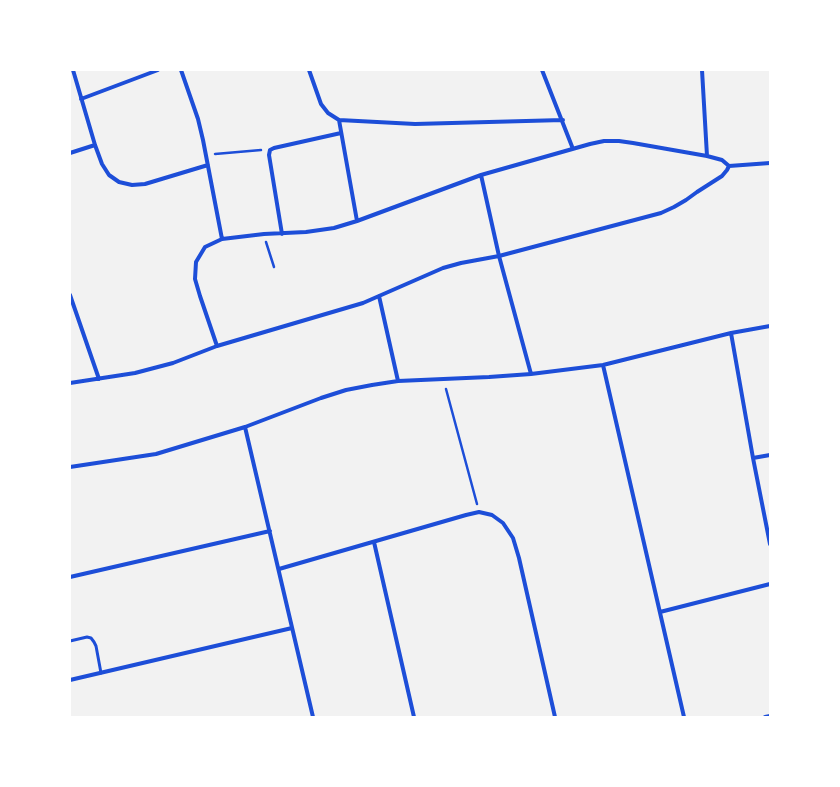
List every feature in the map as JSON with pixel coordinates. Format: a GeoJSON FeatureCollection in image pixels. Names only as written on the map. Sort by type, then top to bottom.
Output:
{"type":"FeatureCollection","features":[{"type":"Feature","properties":{"kind":"street"},"geometry":{"type":"LineString","coordinates":[[73,70],[95,145],[102,164],[109,175],[119,182],[132,185],[145,184],[208,165]]}},
{"type":"Feature","properties":{"kind":"street"},"geometry":{"type":"LineString","coordinates":[[81,99],[158,70]]}},
{"type":"Feature","properties":{"kind":"street"},"geometry":{"type":"LineString","coordinates":[[181,70],[198,119],[222,239]]}},
{"type":"Feature","properties":{"kind":"street"},"geometry":{"type":"LineString","coordinates":[[309,70],[321,104],[328,113],[339,120],[415,124],[562,120]]}},
{"type":"Feature","properties":{"kind":"street"},"geometry":{"type":"LineString","coordinates":[[542,70],[573,149]]}},
{"type":"Feature","properties":{"kind":"street"},"geometry":{"type":"LineString","coordinates":[[702,70],[708,156]]}},
{"type":"Feature","properties":{"kind":"street"},"geometry":{"type":"LineString","coordinates":[[339,120],[357,221]]}},
{"type":"Feature","properties":{"kind":"street"},"geometry":{"type":"LineString","coordinates":[[282,234],[269,155],[270,150],[341,133]]}},
{"type":"Feature","properties":{"kind":"street"},"geometry":{"type":"LineString","coordinates":[[217,346],[195,279],[196,262],[205,247],[222,239],[264,234],[306,232],[334,228],[357,221],[481,174],[604,141],[619,141],[708,156],[722,160],[729,166],[770,163]]}},
{"type":"Feature","properties":{"kind":"street"},"geometry":{"type":"LineString","coordinates":[[70,153],[95,145]]}},
{"type":"Feature","properties":{"kind":"street"},"geometry":{"type":"LineString","coordinates":[[70,383],[135,373],[173,363],[217,346],[363,303],[443,268],[499,256],[661,213],[680,204],[722,176],[729,166]]}},
{"type":"Feature","properties":{"kind":"street"},"geometry":{"type":"LineString","coordinates":[[481,174],[499,256],[531,374]]}},
{"type":"Feature","properties":{"kind":"street"},"geometry":{"type":"LineString","coordinates":[[70,295],[99,379]]}},
{"type":"Feature","properties":{"kind":"street"},"geometry":{"type":"LineString","coordinates":[[379,296],[398,381]]}},
{"type":"Feature","properties":{"kind":"street"},"geometry":{"type":"LineString","coordinates":[[70,467],[156,454],[245,427],[320,398],[372,385],[398,381],[531,374],[603,365],[731,333],[770,326]]}},
{"type":"Feature","properties":{"kind":"street"},"geometry":{"type":"LineString","coordinates":[[731,333],[770,544]]}},
{"type":"Feature","properties":{"kind":"street"},"geometry":{"type":"LineString","coordinates":[[603,365],[684,717]]}},
{"type":"Feature","properties":{"kind":"street"},"geometry":{"type":"LineString","coordinates":[[245,427],[313,717]]}},
{"type":"Feature","properties":{"kind":"street"},"geometry":{"type":"LineString","coordinates":[[753,458],[770,455]]}},
{"type":"Feature","properties":{"kind":"street"},"geometry":{"type":"LineString","coordinates":[[279,569],[452,518],[479,512],[492,515],[503,523],[513,538],[519,558],[555,717]]}},
{"type":"Feature","properties":{"kind":"street"},"geometry":{"type":"LineString","coordinates":[[70,577],[270,531]]}},
{"type":"Feature","properties":{"kind":"street"},"geometry":{"type":"LineString","coordinates":[[374,542],[414,717]]}},
{"type":"Feature","properties":{"kind":"street"},"geometry":{"type":"LineString","coordinates":[[660,612],[770,584]]}},
{"type":"Feature","properties":{"kind":"street"},"geometry":{"type":"LineString","coordinates":[[70,680],[292,628]]}},
{"type":"Feature","properties":{"kind":"street"},"geometry":{"type":"LineString","coordinates":[[765,717],[770,716]]}},
{"type":"Feature","properties":{"kind":"lane"},"geometry":{"type":"LineString","coordinates":[[70,641],[87,637],[91,638],[96,646],[101,673]]}},
{"type":"Feature","properties":{"kind":"path"},"geometry":{"type":"LineString","coordinates":[[206,154],[270,150]]}},
{"type":"Feature","properties":{"kind":"path"},"geometry":{"type":"LineString","coordinates":[[264,234],[274,268]]}},
{"type":"Feature","properties":{"kind":"path"},"geometry":{"type":"LineString","coordinates":[[444,379],[479,512]]}}]}
